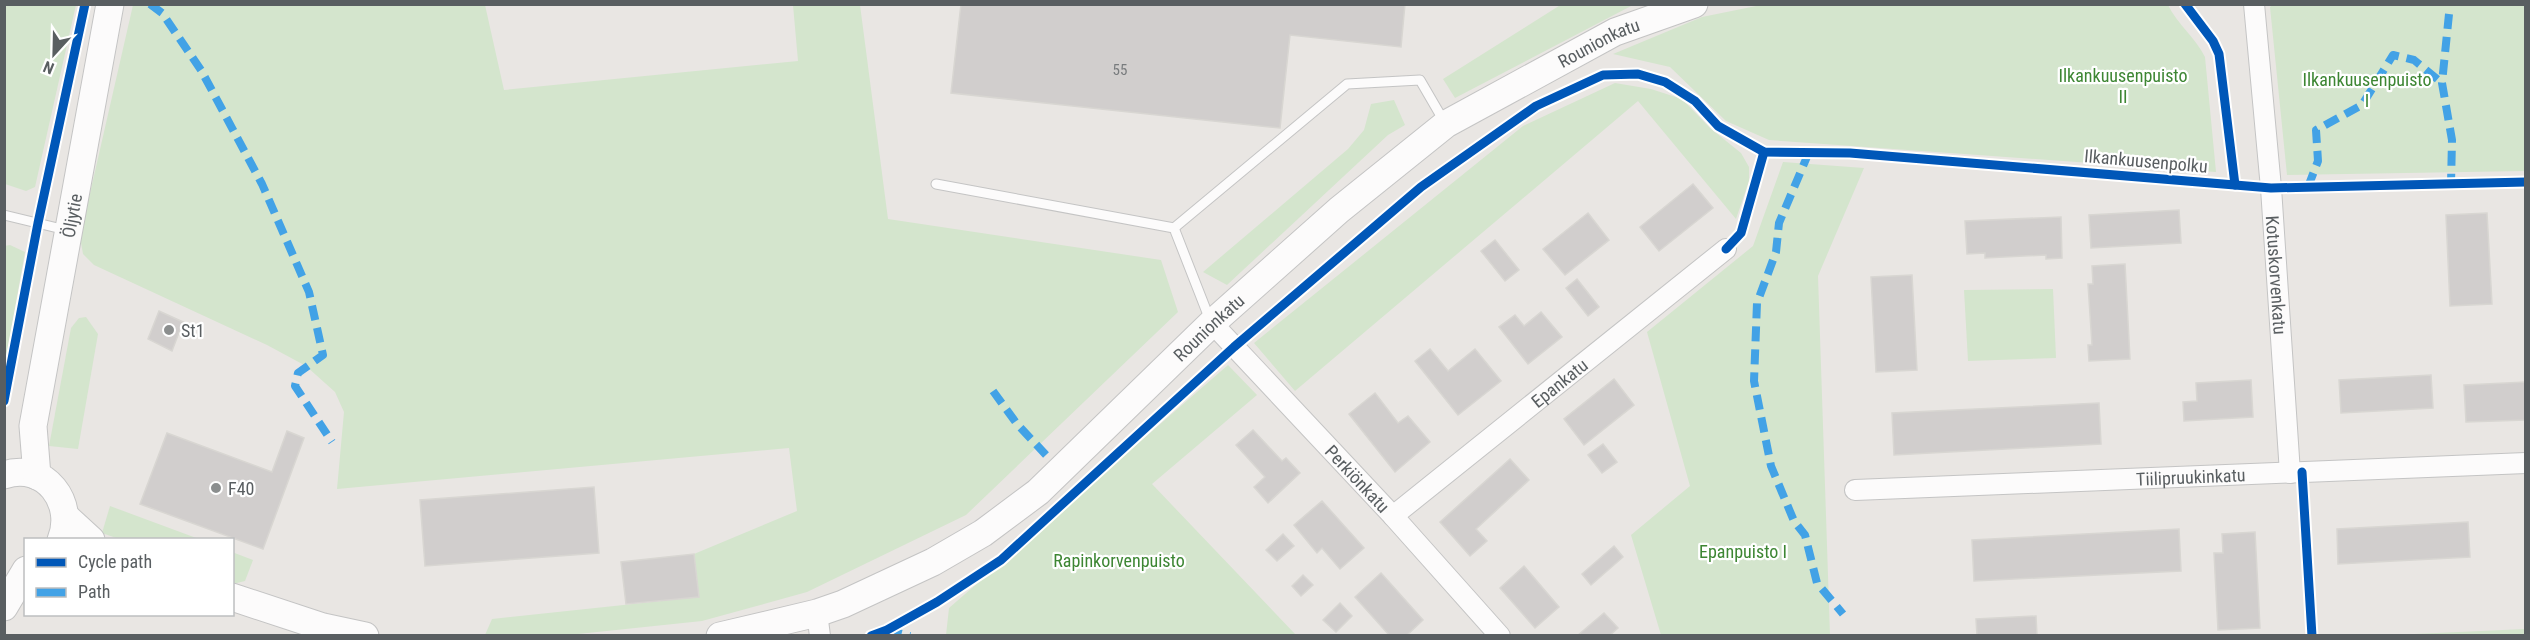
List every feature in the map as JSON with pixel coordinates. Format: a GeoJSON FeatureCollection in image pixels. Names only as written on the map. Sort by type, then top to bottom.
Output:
{"type":"FeatureCollection","features":[{"type":"Feature","properties":{"kind":"main road","name":"Öljytie"},"geometry":{"type":"LineString","coordinates":[[17,475],[33,426],[110,4]]}},
{"type":"Feature","properties":{"kind":"main road","name":"Rounionkatu"},"geometry":{"type":"LineString","coordinates":[[720,636],[818,625],[983,533],[1038,492],[1212,323],[1339,210],[1446,124],[1615,32],[1694,4]]}},
{"type":"Feature","properties":{"kind":"main road"},"geometry":{"type":"LineString","coordinates":[[17,475],[57,492],[64,528],[86,538]]}},
{"type":"Feature","properties":{"kind":"main road"},"geometry":{"type":"LineString","coordinates":[[4,563],[24,565]]}},
{"type":"Feature","properties":{"kind":"main road"},"geometry":{"type":"LineString","coordinates":[[4,607],[24,573]]}},
{"type":"Feature","properties":{"kind":"main road"},"geometry":{"type":"LineString","coordinates":[[234,598],[324,627],[365,636]]}},
{"type":"Feature","properties":{"kind":"street","name":"Kotuskorvenkatu"},"geometry":{"type":"LineString","coordinates":[[2254,4],[2271,188],[2290,473]]}},
{"type":"Feature","properties":{"kind":"street","name":"Epankatu"},"geometry":{"type":"LineString","coordinates":[[1393,516],[1726,249]]}},
{"type":"Feature","properties":{"kind":"street","name":"Perkiönkatu"},"geometry":{"type":"LineString","coordinates":[[1212,323],[1393,516],[1500,636]]}},
{"type":"Feature","properties":{"kind":"street","name":"Tiilipruukinkatu"},"geometry":{"type":"LineString","coordinates":[[1855,490],[2526,463]]}},
{"type":"Feature","properties":{"kind":"lane"},"geometry":{"type":"LineString","coordinates":[[1174,228],[1347,84],[1420,80],[1446,124]]}},
{"type":"Feature","properties":{"kind":"lane"},"geometry":{"type":"LineString","coordinates":[[936,184],[1174,228]]}},
{"type":"Feature","properties":{"kind":"lane"},"geometry":{"type":"LineString","coordinates":[[4,215],[69,230]]}},
{"type":"Feature","properties":{"kind":"lane"},"geometry":{"type":"LineString","coordinates":[[1174,228],[1212,323]]}},
{"type":"Feature","properties":{"kind":"green space"},"geometry":{"type":"Polygon","coordinates":[[[5,4],[76,5],[35,187],[26,191],[5,184],[5,4]]]}},
{"type":"Feature","properties":{"kind":"green space"},"geometry":{"type":"Polygon","coordinates":[[[1562,4],[1633,5],[1455,98],[1443,79],[1562,4]]]}},
{"type":"Feature","properties":{"kind":"green space"},"geometry":{"type":"Polygon","coordinates":[[[133,5],[485,5],[504,90],[798,61],[793,5],[860,5],[888,219],[1161,260],[1178,312],[966,515],[807,592],[702,621],[578,634],[485,635],[492,619],[699,597],[694,554],[797,511],[789,448],[337,489],[344,412],[335,392],[306,366],[267,345],[94,265],[83,254],[80,237],[133,5]]]}},
{"type":"Feature","properties":{"kind":"green space","name":"Ilkankuusenpuisto II"},"geometry":{"type":"Polygon","coordinates":[[[1761,5],[2168,5],[2205,57],[2216,172],[1769,140],[1726,121],[1670,67],[1613,54],[1702,17],[1761,5]]]}},
{"type":"Feature","properties":{"kind":"green space","name":"Ilkankuusenpuisto I"},"geometry":{"type":"Polygon","coordinates":[[[2272,5],[2525,5],[2525,171],[2287,175],[2270,7],[2272,5]]]}},
{"type":"Feature","properties":{"kind":"green space"},"geometry":{"type":"Polygon","coordinates":[[[1615,83],[1651,89],[1682,99],[1710,128],[1741,153],[1749,167],[1749,181],[1736,219],[1638,101],[1295,391],[1254,343],[1523,126],[1615,83]]]}},
{"type":"Feature","properties":{"kind":"green space"},"geometry":{"type":"Polygon","coordinates":[[[1394,100],[1405,125],[1388,135],[1227,285],[1203,272],[1348,149],[1364,130],[1371,104],[1394,100]]]}},
{"type":"Feature","properties":{"kind":"green space","name":"Epanpuisto I"},"geometry":{"type":"Polygon","coordinates":[[[1783,162],[1864,168],[1818,276],[1830,635],[1661,635],[1631,535],[1690,486],[1647,332],[1753,246],[1783,162]]]}},
{"type":"Feature","properties":{"kind":"green space"},"geometry":{"type":"Polygon","coordinates":[[[10,245],[25,252],[5,364],[4,246],[10,245]]]}},
{"type":"Feature","properties":{"kind":"green space"},"geometry":{"type":"Polygon","coordinates":[[[2053,289],[2056,358],[1968,361],[1964,290],[2053,289]]]}},
{"type":"Feature","properties":{"kind":"green space"},"geometry":{"type":"Polygon","coordinates":[[[86,317],[98,334],[78,449],[49,446],[71,328],[79,318],[86,317]]]}},
{"type":"Feature","properties":{"kind":"green space","name":"Rapinkorvenpuisto"},"geometry":{"type":"Polygon","coordinates":[[[1228,365],[1257,395],[1152,484],[1296,635],[946,635],[949,608],[1228,365]]]}},
{"type":"Feature","properties":{"kind":"green space"},"geometry":{"type":"Polygon","coordinates":[[[110,506],[196,538],[116,538],[102,533],[110,506]]]}},
{"type":"Feature","properties":{"kind":"green space"},"geometry":{"type":"Polygon","coordinates":[[[234,553],[253,560],[245,581],[234,584],[234,553]]]}},
{"type":"Feature","properties":{"kind":"green space"},"geometry":{"type":"Polygon","coordinates":[[[2525,629],[2525,636],[2392,635],[2525,629]]]}},
{"type":"Feature","properties":{"kind":"building"},"geometry":{"type":"Polygon","coordinates":[[[961,4],[1405,4],[1401,47],[1290,35],[1280,128],[951,93],[961,4]]]}},
{"type":"Feature","properties":{"kind":"building"},"geometry":{"type":"Polygon","coordinates":[[[1693,184],[1713,208],[1659,251],[1640,227],[1693,184]]]}},
{"type":"Feature","properties":{"kind":"building"},"geometry":{"type":"Polygon","coordinates":[[[2179,210],[2181,243],[2091,248],[2089,215],[2179,210]]]}},
{"type":"Feature","properties":{"kind":"building"},"geometry":{"type":"Polygon","coordinates":[[[1588,213],[1609,240],[1565,275],[1543,249],[1588,213]]]}},
{"type":"Feature","properties":{"kind":"building"},"geometry":{"type":"Polygon","coordinates":[[[2487,213],[2492,304],[2450,306],[2446,215],[2487,213]]]}},
{"type":"Feature","properties":{"kind":"building"},"geometry":{"type":"Polygon","coordinates":[[[2061,217],[2062,258],[2046,259],[2046,255],[1985,258],[1985,253],[1967,254],[1965,221],[2061,217]]]}},
{"type":"Feature","properties":{"kind":"building"},"geometry":{"type":"Polygon","coordinates":[[[1495,240],[1519,270],[1505,281],[1481,251],[1495,240]]]}},
{"type":"Feature","properties":{"kind":"building"},"geometry":{"type":"Polygon","coordinates":[[[2125,264],[2130,359],[2089,361],[2088,345],[2092,345],[2088,284],[2093,284],[2092,266],[2125,264]]]}},
{"type":"Feature","properties":{"kind":"building"},"geometry":{"type":"Polygon","coordinates":[[[1912,275],[1917,370],[1876,372],[1871,277],[1912,275]]]}},
{"type":"Feature","properties":{"kind":"building"},"geometry":{"type":"Polygon","coordinates":[[[1577,279],[1599,307],[1588,316],[1566,288],[1577,279]]]}},
{"type":"Feature","properties":{"kind":"building"},"geometry":{"type":"Polygon","coordinates":[[[159,311],[183,322],[172,351],[148,339],[159,311]]]}},
{"type":"Feature","properties":{"kind":"building"},"geometry":{"type":"Polygon","coordinates":[[[1541,312],[1562,337],[1528,364],[1499,327],[1515,315],[1524,326],[1541,312]]]}},
{"type":"Feature","properties":{"kind":"building"},"geometry":{"type":"Polygon","coordinates":[[[1430,349],[1448,371],[1475,349],[1501,381],[1458,415],[1415,361],[1430,349]]]}},
{"type":"Feature","properties":{"kind":"building"},"geometry":{"type":"Polygon","coordinates":[[[2431,375],[2433,408],[2341,413],[2339,380],[2431,375]]]}},
{"type":"Feature","properties":{"kind":"building"},"geometry":{"type":"Polygon","coordinates":[[[1614,379],[1634,405],[1584,445],[1564,419],[1614,379]]]}},
{"type":"Feature","properties":{"kind":"building"},"geometry":{"type":"Polygon","coordinates":[[[2251,380],[2253,417],[2184,421],[2183,402],[2197,401],[2196,383],[2251,380]]]}},
{"type":"Feature","properties":{"kind":"building"},"geometry":{"type":"Polygon","coordinates":[[[2526,382],[2526,420],[2466,422],[2464,385],[2526,382]]]}},
{"type":"Feature","properties":{"kind":"building"},"geometry":{"type":"Polygon","coordinates":[[[1375,393],[1398,423],[1408,416],[1430,442],[1395,472],[1349,414],[1375,393]]]}},
{"type":"Feature","properties":{"kind":"building"},"geometry":{"type":"Polygon","coordinates":[[[2099,403],[2101,444],[1894,455],[1892,413],[2099,403]]]}},
{"type":"Feature","properties":{"kind":"building"},"geometry":{"type":"Polygon","coordinates":[[[1253,430],[1282,461],[1286,458],[1300,473],[1268,503],[1254,487],[1265,477],[1236,445],[1253,430]]]}},
{"type":"Feature","properties":{"kind":"building","name":"F40"},"geometry":{"type":"Polygon","coordinates":[[[287,431],[304,438],[263,549],[140,504],[167,433],[272,472],[287,431]]]}},
{"type":"Feature","properties":{"kind":"building"},"geometry":{"type":"Polygon","coordinates":[[[1603,444],[1617,462],[1602,473],[1588,455],[1603,444]]]}},
{"type":"Feature","properties":{"kind":"building"},"geometry":{"type":"Polygon","coordinates":[[[1510,459],[1529,480],[1476,529],[1487,541],[1470,556],[1440,522],[1510,459]]]}},
{"type":"Feature","properties":{"kind":"building"},"geometry":{"type":"Polygon","coordinates":[[[594,487],[599,553],[425,566],[420,500],[594,487]]]}},
{"type":"Feature","properties":{"kind":"building"},"geometry":{"type":"Polygon","coordinates":[[[1322,501],[1364,548],[1340,569],[1322,548],[1317,553],[1294,525],[1322,501]]]}},
{"type":"Feature","properties":{"kind":"building"},"geometry":{"type":"Polygon","coordinates":[[[2468,522],[2470,557],[2338,564],[2337,529],[2468,522]]]}},
{"type":"Feature","properties":{"kind":"building"},"geometry":{"type":"Polygon","coordinates":[[[2179,529],[2181,571],[1974,581],[1972,540],[2179,529]]]}},
{"type":"Feature","properties":{"kind":"building"},"geometry":{"type":"Polygon","coordinates":[[[2255,532],[2260,628],[2218,630],[2214,553],[2223,553],[2222,534],[2255,532]]]}},
{"type":"Feature","properties":{"kind":"building"},"geometry":{"type":"Polygon","coordinates":[[[1283,534],[1294,546],[1277,561],[1266,550],[1283,534]]]}},
{"type":"Feature","properties":{"kind":"building"},"geometry":{"type":"Polygon","coordinates":[[[1614,546],[1623,557],[1591,585],[1582,574],[1614,546]]]}},
{"type":"Feature","properties":{"kind":"building"},"geometry":{"type":"Polygon","coordinates":[[[694,554],[699,597],[626,604],[621,562],[694,554]]]}},
{"type":"Feature","properties":{"kind":"building"},"geometry":{"type":"Polygon","coordinates":[[[1524,566],[1559,607],[1535,628],[1500,588],[1524,566]]]}},
{"type":"Feature","properties":{"kind":"building"},"geometry":{"type":"Polygon","coordinates":[[[1381,573],[1423,620],[1406,636],[1390,636],[1355,597],[1381,573]]]}},
{"type":"Feature","properties":{"kind":"building"},"geometry":{"type":"Polygon","coordinates":[[[1303,575],[1313,585],[1301,596],[1292,586],[1303,575]]]}},
{"type":"Feature","properties":{"kind":"building"},"geometry":{"type":"Polygon","coordinates":[[[1340,603],[1352,616],[1336,632],[1323,620],[1340,603]]]}},
{"type":"Feature","properties":{"kind":"building"},"geometry":{"type":"Polygon","coordinates":[[[1604,613],[1618,628],[1609,636],[1577,636],[1604,613]]]}},
{"type":"Feature","properties":{"kind":"building"},"geometry":{"type":"Polygon","coordinates":[[[2036,616],[2037,636],[1977,636],[1976,619],[2036,616]]]}},
{"type":"Feature","properties":{"kind":"marked path"},"geometry":{"type":"LineString","coordinates":[[150,4],[162,13],[201,70],[262,184],[309,292],[323,355],[298,373],[295,386],[332,442]]}},
{"type":"Feature","properties":{"kind":"marked path"},"geometry":{"type":"LineString","coordinates":[[2449,14],[2442,83],[2452,140],[2451,184]]}},
{"type":"Feature","properties":{"kind":"marked path"},"geometry":{"type":"LineString","coordinates":[[2308,187],[2318,161],[2316,130],[2362,105],[2393,55],[2414,60],[2442,83]]}},
{"type":"Feature","properties":{"kind":"marked path"},"geometry":{"type":"LineString","coordinates":[[1809,152],[1779,223],[1776,252],[1757,303],[1754,381],[1771,466],[1794,521],[1805,535],[1817,583],[1843,614]]}},
{"type":"Feature","properties":{"kind":"marked path"},"geometry":{"type":"LineString","coordinates":[[993,391],[1017,424],[1046,455]]}},
{"type":"Feature","properties":{"kind":"marked path"},"geometry":{"type":"LineString","coordinates":[[887,630],[910,636]]}},
{"type":"Feature","properties":{"kind":"cycle path"},"geometry":{"type":"LineString","coordinates":[[4,401],[38,223],[85,4]]}},
{"type":"Feature","properties":{"kind":"cycle path"},"geometry":{"type":"LineString","coordinates":[[2185,4],[2213,41],[2219,54],[2235,185]]}},
{"type":"Feature","properties":{"kind":"cycle path","name":"Ilkankuusenpolku"},"geometry":{"type":"LineString","coordinates":[[871,636],[887,630],[937,602],[1001,560],[1234,347],[1421,187],[1536,106],[1603,75],[1638,74],[1665,82],[1695,101],[1718,126],[1764,152],[1850,153],[2271,188],[2526,182]]}},
{"type":"Feature","properties":{"kind":"cycle path"},"geometry":{"type":"LineString","coordinates":[[1726,249],[1741,233],[1764,152]]}},
{"type":"Feature","properties":{"kind":"cycle path"},"geometry":{"type":"LineString","coordinates":[[2302,472],[2312,636]]}},
{"type":"Feature","properties":{"kind":"place","name":"St1"},"geometry":{"type":"Point","coordinates":[169,330]}},
{"type":"Feature","properties":{"kind":"place","name":"F40"},"geometry":{"type":"Point","coordinates":[216,488]}}]}
